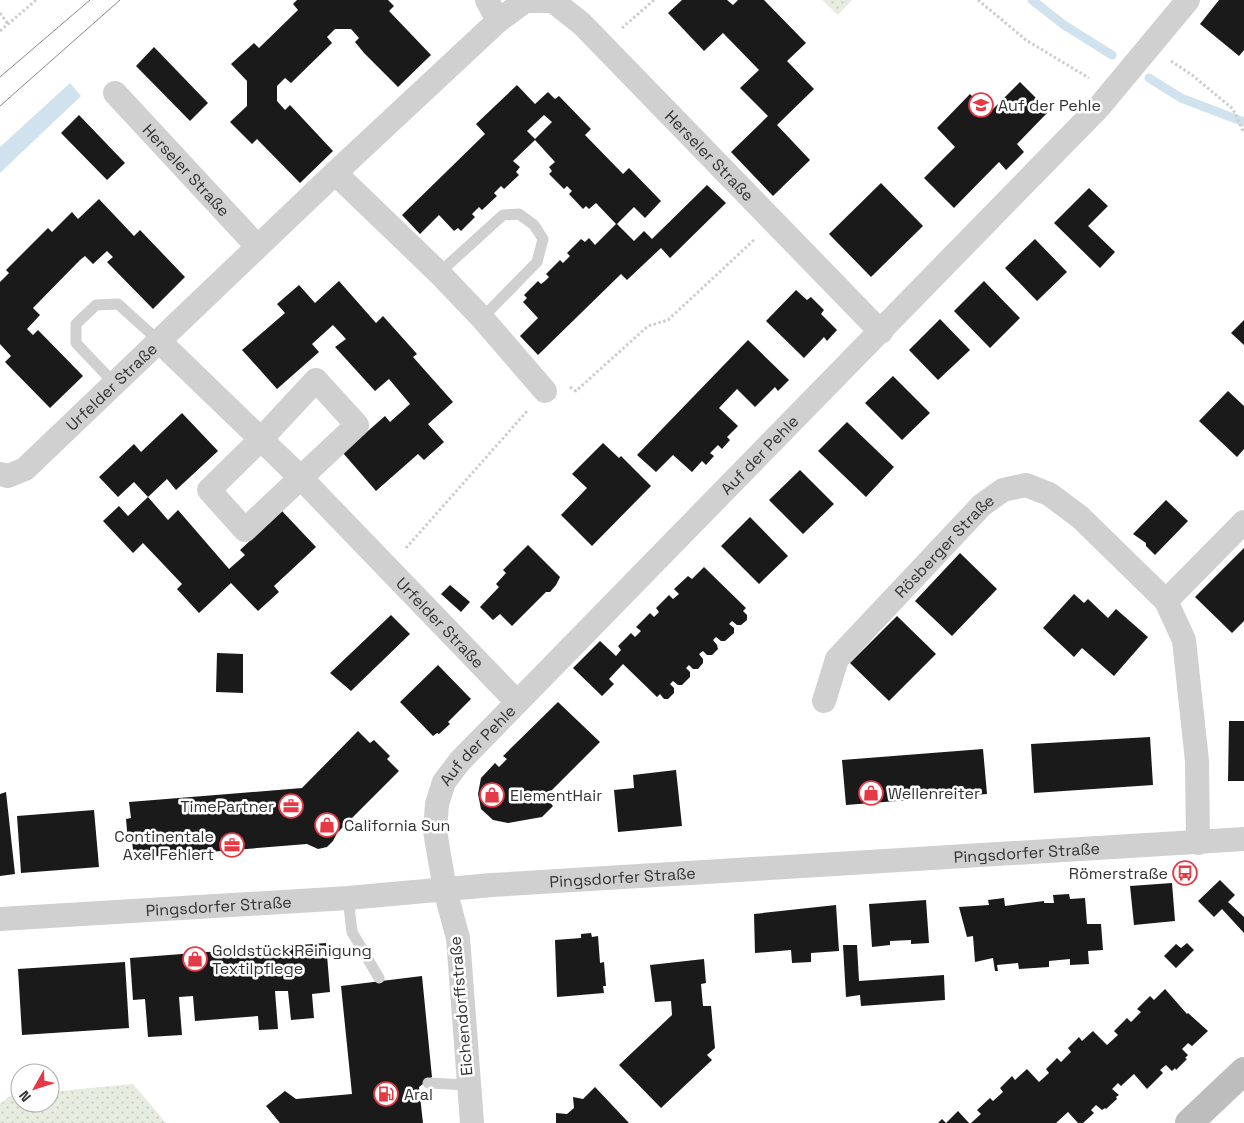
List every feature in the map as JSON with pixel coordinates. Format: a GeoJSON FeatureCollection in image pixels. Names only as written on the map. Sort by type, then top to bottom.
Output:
{"type":"FeatureCollection","features":[{"type":"Feature","properties":{"kind":"main road"},"geometry":{"type":"LineString","coordinates":[[1189,1123],[1244,1071]]}},
{"type":"Feature","properties":{"kind":"street"},"geometry":{"type":"LineString","coordinates":[[487,0],[498,21]]}},
{"type":"Feature","properties":{"kind":"street","name":"Herseler Straße"},"geometry":{"type":"LineString","coordinates":[[159,341],[257,246],[498,21],[525,0],[553,1],[582,24],[881,332]]}},
{"type":"Feature","properties":{"kind":"street","name":"Auf der Pehle"},"geometry":{"type":"LineString","coordinates":[[445,890],[435,832],[437,804],[444,782],[460,761],[881,332],[1115,89],[1188,0]]}},
{"type":"Feature","properties":{"kind":"street","name":"Herseler Straße"},"geometry":{"type":"LineString","coordinates":[[115,93],[257,246]]}},
{"type":"Feature","properties":{"kind":"street"},"geometry":{"type":"LineString","coordinates":[[335,173],[439,273],[482,318],[545,391]]}},
{"type":"Feature","properties":{"kind":"street","name":"Urfelder Straße"},"geometry":{"type":"LineString","coordinates":[[0,474],[8,476],[25,469],[159,341],[301,478],[517,702]]}},
{"type":"Feature","properties":{"kind":"street"},"geometry":{"type":"LineString","coordinates":[[316,380],[357,425],[245,530],[209,490],[261,439],[316,380]]}},
{"type":"Feature","properties":{"kind":"street","name":"Rösberger Straße"},"geometry":{"type":"LineString","coordinates":[[824,701],[837,659],[982,505],[1003,490],[1026,485],[1049,494],[1080,517],[1166,601],[1184,640],[1197,761],[1198,843]]}},
{"type":"Feature","properties":{"kind":"street"},"geometry":{"type":"LineString","coordinates":[[1166,601],[1244,522]]}},
{"type":"Feature","properties":{"kind":"street","name":"Pingsdorfer Straße"},"geometry":{"type":"LineString","coordinates":[[0,919],[1244,840]]}},
{"type":"Feature","properties":{"kind":"street","name":"Eichendorffstraße"},"geometry":{"type":"LineString","coordinates":[[445,890],[458,938],[472,1123]]}},
{"type":"Feature","properties":{"kind":"lane"},"geometry":{"type":"LineString","coordinates":[[439,273],[503,215],[519,214],[534,225],[543,239],[537,262],[482,318]]}},
{"type":"Feature","properties":{"kind":"lane"},"geometry":{"type":"LineString","coordinates":[[114,383],[76,343],[76,324],[96,305],[118,304],[159,341]]}},
{"type":"Feature","properties":{"kind":"lane"},"geometry":{"type":"LineString","coordinates":[[348,898],[352,932],[379,978]]}},
{"type":"Feature","properties":{"kind":"lane"},"geometry":{"type":"LineString","coordinates":[[428,1083],[468,1084]]}},
{"type":"Feature","properties":{"kind":"path"},"geometry":{"type":"LineString","coordinates":[[0,31],[36,0]]}},
{"type":"Feature","properties":{"kind":"path"},"geometry":{"type":"LineString","coordinates":[[602,45],[654,0]]}},
{"type":"Feature","properties":{"kind":"path"},"geometry":{"type":"LineString","coordinates":[[978,0],[1026,40],[1081,74],[1115,89]]}},
{"type":"Feature","properties":{"kind":"path"},"geometry":{"type":"LineString","coordinates":[[0,13],[8,24]]}},
{"type":"Feature","properties":{"kind":"path"},"geometry":{"type":"LineString","coordinates":[[1149,47],[1192,74],[1233,109],[1244,132]]}},
{"type":"Feature","properties":{"kind":"path"},"geometry":{"type":"LineString","coordinates":[[387,569],[558,378],[576,391],[648,326],[668,320],[774,222]]}},
{"type":"Feature","properties":{"kind":"shaded area"},"geometry":{"type":"Polygon","coordinates":[[[822,0],[852,0],[838,15],[822,0]]]}},
{"type":"Feature","properties":{"kind":"shaded area"},"geometry":{"type":"Polygon","coordinates":[[[133,1084],[166,1123],[0,1123],[0,1104],[10,1096],[10,1113],[60,1113],[60,1091],[133,1084]]]}},
{"type":"Feature","properties":{"kind":"water"},"geometry":{"type":"Polygon","coordinates":[[[70,83],[81,96],[0,173],[0,147],[70,83]]]}},
{"type":"Feature","properties":{"kind":"building"},"geometry":{"type":"Polygon","coordinates":[[[297,0],[388,0],[394,6],[389,11],[431,55],[398,87],[355,42],[359,38],[351,29],[335,29],[327,37],[332,43],[291,83],[285,78],[277,86],[277,101],[285,110],[290,105],[333,151],[300,183],[257,139],[252,144],[230,122],[247,106],[247,81],[231,64],[254,43],[259,48],[298,10],[293,4],[297,0]]]}},
{"type":"Feature","properties":{"kind":"building"},"geometry":{"type":"Polygon","coordinates":[[[682,0],[727,0],[733,5],[738,0],[764,0],[806,43],[787,61],[814,89],[777,125],[810,160],[773,196],[731,152],[768,116],[740,88],[759,70],[723,33],[704,51],[668,13],[682,0]]]}},
{"type":"Feature","properties":{"kind":"building"},"geometry":{"type":"Polygon","coordinates":[[[1219,0],[1244,0],[1244,50],[1239,56],[1200,24],[1219,0]]]}},
{"type":"Feature","properties":{"kind":"building"},"geometry":{"type":"Polygon","coordinates":[[[154,47],[208,103],[190,121],[136,66],[154,47]]]}},
{"type":"Feature","properties":{"kind":"building"},"geometry":{"type":"Polygon","coordinates":[[[1020,82],[1049,111],[1017,144],[1024,152],[1006,170],[999,162],[954,208],[924,178],[955,147],[937,128],[970,94],[989,113],[1020,82]]]}},
{"type":"Feature","properties":{"kind":"building"},"geometry":{"type":"Polygon","coordinates":[[[517,85],[535,104],[548,92],[555,99],[559,96],[591,129],[585,135],[623,174],[629,168],[661,201],[645,218],[634,207],[617,224],[634,241],[644,231],[652,239],[707,185],[726,203],[670,258],[661,248],[627,280],[621,274],[538,355],[520,336],[538,318],[523,302],[527,298],[524,295],[538,281],[541,284],[545,281],[549,277],[546,274],[560,260],[563,263],[570,256],[567,253],[581,239],[585,242],[589,238],[595,245],[616,224],[596,203],[589,209],[586,206],[583,209],[569,194],[572,191],[567,186],[564,189],[549,174],[552,171],[549,167],[555,162],[535,140],[513,161],[520,167],[516,172],[519,175],[504,189],[501,186],[494,193],[497,196],[482,210],[479,207],[472,214],[475,217],[461,231],[458,228],[454,231],[439,215],[420,234],[402,215],[485,134],[476,124],[517,85]],[[544,115],[527,131],[535,139],[552,122],[544,115]]]}},
{"type":"Feature","properties":{"kind":"building"},"geometry":{"type":"Polygon","coordinates":[[[79,115],[125,163],[107,180],[61,133],[79,115]]]}},
{"type":"Feature","properties":{"kind":"building"},"geometry":{"type":"Polygon","coordinates":[[[881,183],[923,226],[871,277],[829,234],[881,183]]]}},
{"type":"Feature","properties":{"kind":"building"},"geometry":{"type":"Polygon","coordinates":[[[1089,188],[1108,206],[1088,226],[1115,252],[1100,268],[1054,223],[1089,188]]]}},
{"type":"Feature","properties":{"kind":"building"},"geometry":{"type":"Polygon","coordinates":[[[99,199],[134,236],[140,230],[185,277],[153,309],[107,262],[113,257],[107,251],[93,264],[85,256],[80,260],[33,308],[40,315],[27,329],[33,335],[38,330],[83,376],[50,408],[5,362],[11,356],[0,344],[0,282],[9,273],[6,270],[48,228],[52,232],[72,212],[78,219],[99,199]]]}},
{"type":"Feature","properties":{"kind":"building"},"geometry":{"type":"Polygon","coordinates":[[[1035,239],[1067,272],[1037,301],[1005,268],[1035,239]]]}},
{"type":"Feature","properties":{"kind":"building"},"geometry":{"type":"Polygon","coordinates":[[[339,281],[376,323],[383,316],[417,354],[413,357],[453,402],[428,424],[444,442],[424,460],[418,454],[376,491],[343,453],[385,416],[390,422],[410,404],[389,379],[375,391],[335,347],[346,339],[333,325],[312,344],[319,352],[277,389],[242,350],[285,313],[277,304],[299,285],[315,303],[339,281]]]}},
{"type":"Feature","properties":{"kind":"building"},"geometry":{"type":"Polygon","coordinates":[[[984,281],[1020,318],[990,348],[954,311],[984,281]]]}},
{"type":"Feature","properties":{"kind":"building"},"geometry":{"type":"Polygon","coordinates":[[[796,290],[807,300],[811,297],[824,310],[821,314],[837,330],[827,341],[824,337],[804,358],[766,321],[796,290]]]}},
{"type":"Feature","properties":{"kind":"building"},"geometry":{"type":"Polygon","coordinates":[[[940,319],[970,350],[938,380],[909,350],[940,319]]]}},
{"type":"Feature","properties":{"kind":"building"},"geometry":{"type":"Polygon","coordinates":[[[1244,320],[1244,345],[1231,333],[1244,320]]]}},
{"type":"Feature","properties":{"kind":"building"},"geometry":{"type":"Polygon","coordinates":[[[748,340],[789,380],[778,391],[775,387],[755,407],[737,389],[719,408],[738,426],[727,437],[730,440],[722,449],[718,445],[710,453],[714,456],[706,465],[702,461],[692,472],[673,455],[656,472],[637,455],[748,340]]]}},
{"type":"Feature","properties":{"kind":"building"},"geometry":{"type":"Polygon","coordinates":[[[893,376],[930,413],[902,440],[865,403],[893,376]]]}},
{"type":"Feature","properties":{"kind":"building"},"geometry":{"type":"Polygon","coordinates":[[[1228,391],[1244,406],[1244,449],[1237,457],[1199,421],[1228,391]]]}},
{"type":"Feature","properties":{"kind":"building"},"geometry":{"type":"Polygon","coordinates":[[[182,413],[218,451],[176,490],[167,479],[148,497],[134,482],[118,497],[99,477],[134,444],[141,452],[182,413]]]}},
{"type":"Feature","properties":{"kind":"building"},"geometry":{"type":"Polygon","coordinates":[[[847,422],[894,467],[866,497],[818,451],[847,422]]]}},
{"type":"Feature","properties":{"kind":"building"},"geometry":{"type":"Polygon","coordinates":[[[603,443],[619,458],[621,456],[651,486],[592,546],[561,515],[587,488],[572,474],[603,443]]]}},
{"type":"Feature","properties":{"kind":"building"},"geometry":{"type":"Polygon","coordinates":[[[800,470],[834,504],[803,534],[769,500],[800,470]]]}},
{"type":"Feature","properties":{"kind":"building"},"geometry":{"type":"Polygon","coordinates":[[[148,497],[168,520],[178,510],[229,569],[245,555],[240,550],[282,511],[316,547],[274,586],[279,592],[258,611],[231,583],[199,613],[177,589],[182,584],[143,543],[133,553],[103,521],[119,506],[128,516],[148,497]]]}},
{"type":"Feature","properties":{"kind":"building"},"geometry":{"type":"Polygon","coordinates":[[[1166,500],[1188,521],[1155,555],[1146,546],[1146,543],[1133,534],[1166,500]]]}},
{"type":"Feature","properties":{"kind":"building"},"geometry":{"type":"Polygon","coordinates":[[[750,517],[788,556],[759,584],[721,546],[750,517]]]}},
{"type":"Feature","properties":{"kind":"building"},"geometry":{"type":"Polygon","coordinates":[[[528,545],[560,577],[550,592],[546,592],[512,626],[500,614],[493,620],[480,607],[499,587],[496,584],[506,573],[503,570],[528,545]]]}},
{"type":"Feature","properties":{"kind":"building"},"geometry":{"type":"Polygon","coordinates":[[[1244,548],[1244,621],[1232,633],[1195,597],[1244,548]]]}},
{"type":"Feature","properties":{"kind":"building"},"geometry":{"type":"Polygon","coordinates":[[[960,553],[997,589],[952,636],[915,601],[960,553]]]}},
{"type":"Feature","properties":{"kind":"building"},"geometry":{"type":"Polygon","coordinates":[[[704,567],[746,608],[743,611],[747,615],[747,620],[741,625],[737,625],[732,621],[729,624],[734,628],[734,633],[725,641],[721,641],[716,637],[713,640],[718,649],[712,655],[707,655],[703,651],[699,654],[703,659],[703,663],[698,669],[693,669],[689,665],[686,668],[690,672],[690,677],[682,685],[678,685],[673,681],[670,684],[674,688],[674,693],[668,699],[664,699],[660,694],[657,697],[623,664],[609,679],[614,684],[602,696],[573,668],[600,641],[616,656],[621,650],[618,646],[631,633],[635,637],[641,631],[636,627],[650,613],[654,617],[659,612],[656,608],[669,595],[673,599],[679,594],[674,589],[688,576],[692,579],[704,567]]]}},
{"type":"Feature","properties":{"kind":"building"},"geometry":{"type":"Polygon","coordinates":[[[450,585],[470,602],[461,612],[441,594],[450,585]]]}},
{"type":"Feature","properties":{"kind":"building"},"geometry":{"type":"Polygon","coordinates":[[[1074,594],[1084,603],[1088,599],[1108,618],[1116,609],[1148,637],[1114,676],[1082,648],[1074,657],[1043,628],[1074,594]]]}},
{"type":"Feature","properties":{"kind":"building"},"geometry":{"type":"Polygon","coordinates":[[[391,615],[410,634],[351,691],[330,673],[391,615]]]}},
{"type":"Feature","properties":{"kind":"building"},"geometry":{"type":"Polygon","coordinates":[[[897,616],[936,654],[889,701],[850,663],[897,616]]]}},
{"type":"Feature","properties":{"kind":"building"},"geometry":{"type":"Polygon","coordinates":[[[217,653],[243,654],[243,693],[216,692],[217,653]]]}},
{"type":"Feature","properties":{"kind":"building"},"geometry":{"type":"Polygon","coordinates":[[[438,665],[471,699],[448,722],[450,724],[439,734],[437,733],[433,736],[400,702],[438,665]]]}},
{"type":"Feature","properties":{"kind":"building"},"geometry":{"type":"Polygon","coordinates":[[[558,702],[600,742],[545,797],[553,806],[542,817],[508,823],[493,820],[481,809],[478,794],[481,778],[495,763],[499,767],[507,759],[503,756],[558,702]]]}},
{"type":"Feature","properties":{"kind":"building"},"geometry":{"type":"Polygon","coordinates":[[[1229,721],[1244,721],[1244,781],[1228,781],[1229,721]]]}},
{"type":"Feature","properties":{"kind":"building"},"geometry":{"type":"Polygon","coordinates":[[[358,731],[370,743],[374,740],[390,756],[387,759],[399,771],[337,833],[327,847],[318,849],[307,844],[134,858],[132,841],[128,842],[126,819],[131,818],[129,802],[302,788],[358,731]]]}},
{"type":"Feature","properties":{"kind":"building"},"geometry":{"type":"Polygon","coordinates":[[[1150,737],[1153,785],[1034,793],[1031,744],[1150,737]]]}},
{"type":"Feature","properties":{"kind":"building"},"geometry":{"type":"Polygon","coordinates":[[[983,749],[987,794],[846,805],[842,760],[983,749]]]}},
{"type":"Feature","properties":{"kind":"building"},"geometry":{"type":"Polygon","coordinates":[[[676,770],[682,826],[618,832],[614,790],[634,788],[633,775],[676,770]]]}},
{"type":"Feature","properties":{"kind":"building"},"geometry":{"type":"Polygon","coordinates":[[[6,792],[15,874],[0,876],[0,794],[6,792]]]}},
{"type":"Feature","properties":{"kind":"building"},"geometry":{"type":"Polygon","coordinates":[[[94,810],[99,867],[21,873],[17,816],[94,810]]]}},
{"type":"Feature","properties":{"kind":"building"},"geometry":{"type":"Polygon","coordinates":[[[1220,880],[1235,895],[1228,902],[1244,917],[1244,933],[1222,909],[1214,917],[1198,901],[1220,880]]]}},
{"type":"Feature","properties":{"kind":"building"},"geometry":{"type":"Polygon","coordinates":[[[1172,883],[1175,921],[1134,925],[1130,886],[1172,883]]]}},
{"type":"Feature","properties":{"kind":"building"},"geometry":{"type":"Polygon","coordinates":[[[1069,894],[1070,899],[1085,898],[1087,924],[1101,924],[1103,950],[1088,951],[1089,964],[1070,965],[1070,959],[1049,961],[1049,967],[1019,969],[1018,963],[997,965],[998,971],[995,971],[993,958],[975,962],[973,936],[967,937],[959,907],[989,905],[988,900],[1004,898],[1005,906],[1044,901],[1044,903],[1054,903],[1053,895],[1069,894]]]}},
{"type":"Feature","properties":{"kind":"building"},"geometry":{"type":"Polygon","coordinates":[[[926,900],[929,943],[911,944],[911,940],[890,941],[890,945],[872,947],[869,904],[926,900]]]}},
{"type":"Feature","properties":{"kind":"building"},"geometry":{"type":"Polygon","coordinates":[[[836,905],[839,951],[811,953],[811,962],[792,963],[791,950],[755,953],[754,914],[836,905]]]}},
{"type":"Feature","properties":{"kind":"building"},"geometry":{"type":"Polygon","coordinates":[[[591,933],[592,937],[598,936],[600,963],[604,962],[606,986],[603,986],[604,993],[557,997],[555,940],[581,938],[581,934],[591,933]]]}},
{"type":"Feature","properties":{"kind":"building"},"geometry":{"type":"Polygon","coordinates":[[[326,943],[330,992],[312,994],[314,1018],[291,1020],[288,991],[275,991],[278,1029],[259,1030],[258,1016],[195,1021],[193,996],[179,997],[182,1035],[148,1037],[145,999],[133,1000],[130,958],[326,943]]]}},
{"type":"Feature","properties":{"kind":"building"},"geometry":{"type":"Polygon","coordinates":[[[1187,943],[1194,950],[1176,968],[1164,956],[1176,944],[1181,948],[1187,943]]]}},
{"type":"Feature","properties":{"kind":"building"},"geometry":{"type":"Polygon","coordinates":[[[843,945],[857,945],[859,981],[944,975],[945,1000],[861,1006],[860,995],[846,997],[843,945]]]}},
{"type":"Feature","properties":{"kind":"building"},"geometry":{"type":"Polygon","coordinates":[[[704,959],[706,983],[701,984],[703,1006],[711,1006],[715,1048],[707,1055],[712,1060],[661,1108],[619,1065],[672,1015],[671,1001],[655,1002],[650,965],[704,959]]]}},
{"type":"Feature","properties":{"kind":"building"},"geometry":{"type":"Polygon","coordinates":[[[125,962],[129,1028],[22,1035],[18,969],[125,962]]]}},
{"type":"Feature","properties":{"kind":"building"},"geometry":{"type":"Polygon","coordinates":[[[422,976],[432,1077],[419,1087],[423,1123],[280,1123],[266,1106],[285,1091],[296,1099],[352,1094],[341,986],[422,976]]]}},
{"type":"Feature","properties":{"kind":"building"},"geometry":{"type":"Polygon","coordinates":[[[1165,989],[1187,1014],[1208,1031],[1192,1046],[1188,1043],[1182,1049],[1188,1055],[1185,1058],[1187,1059],[1176,1070],[1175,1068],[1172,1071],[1166,1065],[1160,1070],[1163,1073],[1147,1089],[1134,1074],[1121,1086],[1118,1083],[1112,1089],[1119,1095],[1116,1097],[1117,1099],[1106,1109],[1102,1110],[1096,1105],[1091,1110],[1094,1113],[1083,1123],[1078,1123],[1068,1112],[1056,1123],[971,1123],[981,1114],[977,1110],[990,1098],[993,1101],[1003,1092],[1000,1088],[1012,1076],[1015,1080],[1027,1069],[1039,1082],[1049,1073],[1046,1069],[1057,1058],[1061,1062],[1071,1052],[1068,1048],[1079,1037],[1082,1041],[1093,1031],[1107,1045],[1118,1035],[1114,1031],[1127,1018],[1131,1022],[1141,1012],[1137,1009],[1150,996],[1154,1000],[1165,989]]]}},
{"type":"Feature","properties":{"kind":"building"},"geometry":{"type":"Polygon","coordinates":[[[595,1087],[629,1123],[556,1123],[556,1113],[567,1114],[574,1108],[573,1097],[583,1099],[595,1087]]]}},
{"type":"Feature","properties":{"kind":"building"},"geometry":{"type":"Polygon","coordinates":[[[958,1111],[969,1123],[946,1123],[958,1111]]]}},
{"type":"Feature","properties":{"kind":"building"},"geometry":{"type":"Polygon","coordinates":[[[942,1119],[946,1123],[938,1123],[942,1119]]]}},
{"type":"Feature","properties":{"kind":"waterway"},"geometry":{"type":"LineString","coordinates":[[1032,0],[1064,25],[1112,55]]}},
{"type":"Feature","properties":{"kind":"waterway"},"geometry":{"type":"LineString","coordinates":[[1149,78],[1181,98],[1244,122]]}},
{"type":"Feature","properties":{"kind":"tram line"},"geometry":{"type":"LineString","coordinates":[[0,77],[90,0]]}},
{"type":"Feature","properties":{"kind":"tram line"},"geometry":{"type":"LineString","coordinates":[[0,106],[120,0]]}},
{"type":"Feature","properties":{"kind":"place","name":"Auf der Pehle"},"geometry":{"type":"Point","coordinates":[981,105]}},
{"type":"Feature","properties":{"kind":"place","name":"Wellenreiter"},"geometry":{"type":"Point","coordinates":[871,793]}},
{"type":"Feature","properties":{"kind":"place","name":"ElementHair"},"geometry":{"type":"Point","coordinates":[492,795]}},
{"type":"Feature","properties":{"kind":"place","name":"TimePartner"},"geometry":{"type":"Point","coordinates":[291,806]}},
{"type":"Feature","properties":{"kind":"place","name":"California Sun"},"geometry":{"type":"Point","coordinates":[327,825]}},
{"type":"Feature","properties":{"kind":"place","name":"Continentale Axel Fehlert"},"geometry":{"type":"Point","coordinates":[232,845]}},
{"type":"Feature","properties":{"kind":"place","name":"Römerstraße"},"geometry":{"type":"Point","coordinates":[1185,873]}},
{"type":"Feature","properties":{"kind":"place","name":"Goldstück Reinigung Textilpflege"},"geometry":{"type":"Point","coordinates":[195,959]}},
{"type":"Feature","properties":{"kind":"place","name":"Aral"},"geometry":{"type":"Point","coordinates":[386,1094]}}]}
